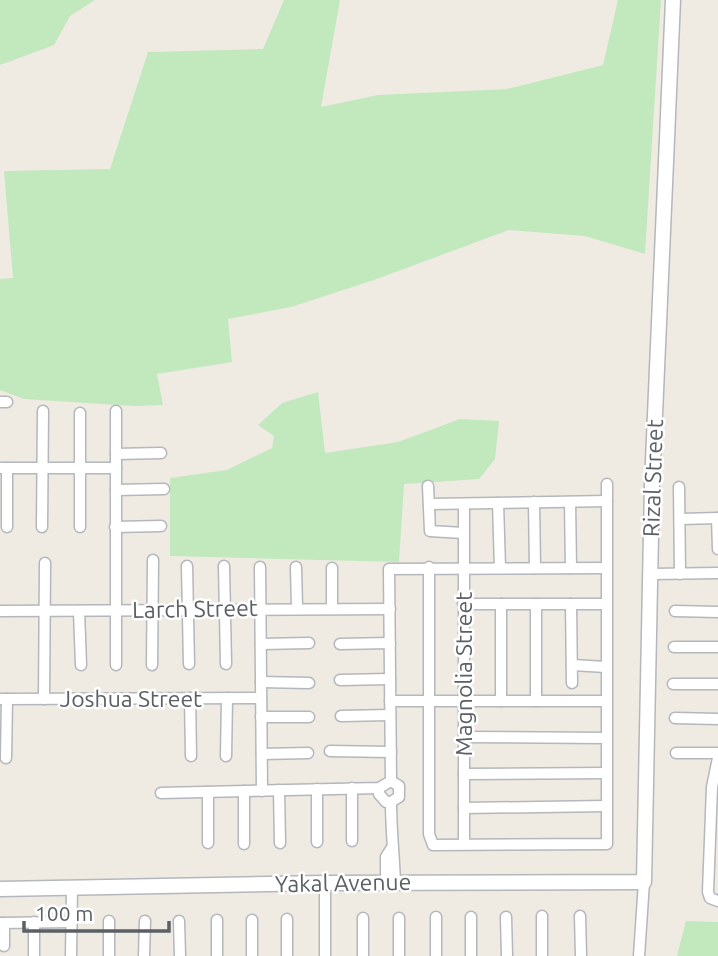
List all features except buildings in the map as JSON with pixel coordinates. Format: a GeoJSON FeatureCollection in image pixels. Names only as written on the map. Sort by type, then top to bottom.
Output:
{"type":"FeatureCollection","features":[{"type":"Feature","properties":{"kind":"street","name":"Rizal Street"},"geometry":{"type":"LineString","coordinates":[[639,956],[644,882],[650,574],[673,0]]}},
{"type":"Feature","properties":{"kind":"street"},"geometry":{"type":"LineString","coordinates":[[42,527],[43,411]]}},
{"type":"Feature","properties":{"kind":"street"},"geometry":{"type":"LineString","coordinates":[[116,411],[116,665]]}},
{"type":"Feature","properties":{"kind":"street"},"geometry":{"type":"LineString","coordinates":[[80,413],[80,527]]}},
{"type":"Feature","properties":{"kind":"street"},"geometry":{"type":"LineString","coordinates":[[116,454],[161,453]]}},
{"type":"Feature","properties":{"kind":"street"},"geometry":{"type":"LineString","coordinates":[[8,527],[4,468],[116,468]]}},
{"type":"Feature","properties":{"kind":"street"},"geometry":{"type":"LineString","coordinates":[[429,567],[429,834],[433,845],[607,844],[607,484]]}},
{"type":"Feature","properties":{"kind":"street"},"geometry":{"type":"LineString","coordinates":[[428,486],[430,531],[463,533]]}},
{"type":"Feature","properties":{"kind":"street"},"geometry":{"type":"LineString","coordinates":[[679,487],[680,574]]}},
{"type":"Feature","properties":{"kind":"street"},"geometry":{"type":"LineString","coordinates":[[116,490],[164,489]]}},
{"type":"Feature","properties":{"kind":"street"},"geometry":{"type":"LineString","coordinates":[[429,504],[607,501]]}},
{"type":"Feature","properties":{"kind":"street"},"geometry":{"type":"LineString","coordinates":[[534,502],[536,568]]}},
{"type":"Feature","properties":{"kind":"street"},"geometry":{"type":"LineString","coordinates":[[570,502],[571,568]]}},
{"type":"Feature","properties":{"kind":"street","name":"Magnolia Street"},"geometry":{"type":"LineString","coordinates":[[464,503],[464,844]]}},
{"type":"Feature","properties":{"kind":"street"},"geometry":{"type":"LineString","coordinates":[[498,503],[500,568]]}},
{"type":"Feature","properties":{"kind":"street"},"geometry":{"type":"LineString","coordinates":[[680,519],[718,518],[718,549]]}},
{"type":"Feature","properties":{"kind":"street"},"geometry":{"type":"LineString","coordinates":[[115,527],[161,526]]}},
{"type":"Feature","properties":{"kind":"street"},"geometry":{"type":"LineString","coordinates":[[152,664],[153,560]]}},
{"type":"Feature","properties":{"kind":"street"},"geometry":{"type":"LineString","coordinates":[[44,699],[45,563]]}},
{"type":"Feature","properties":{"kind":"street"},"geometry":{"type":"LineString","coordinates":[[187,566],[189,664]]}},
{"type":"Feature","properties":{"kind":"street"},"geometry":{"type":"LineString","coordinates":[[224,566],[226,664]]}},
{"type":"Feature","properties":{"kind":"street"},"geometry":{"type":"LineString","coordinates":[[260,567],[262,791]]}},
{"type":"Feature","properties":{"kind":"street"},"geometry":{"type":"LineString","coordinates":[[296,567],[297,608]]}},
{"type":"Feature","properties":{"kind":"street"},"geometry":{"type":"LineString","coordinates":[[332,568],[332,608]]}},
{"type":"Feature","properties":{"kind":"street"},"geometry":{"type":"LineString","coordinates":[[391,781],[389,569],[606,568]]}},
{"type":"Feature","properties":{"kind":"street"},"geometry":{"type":"LineString","coordinates":[[650,574],[718,573]]}},
{"type":"Feature","properties":{"kind":"street"},"geometry":{"type":"LineString","coordinates":[[463,604],[606,604]]}},
{"type":"Feature","properties":{"kind":"street"},"geometry":{"type":"LineString","coordinates":[[501,701],[502,604]]}},
{"type":"Feature","properties":{"kind":"street"},"geometry":{"type":"LineString","coordinates":[[536,604],[536,701]]}},
{"type":"Feature","properties":{"kind":"street"},"geometry":{"type":"LineString","coordinates":[[571,604],[572,683]]}},
{"type":"Feature","properties":{"kind":"street","name":"Larch Street"},"geometry":{"type":"LineString","coordinates":[[0,610],[390,609]]}},
{"type":"Feature","properties":{"kind":"street"},"geometry":{"type":"LineString","coordinates":[[79,611],[81,665]]}},
{"type":"Feature","properties":{"kind":"street"},"geometry":{"type":"LineString","coordinates":[[675,611],[718,612]]}},
{"type":"Feature","properties":{"kind":"street"},"geometry":{"type":"LineString","coordinates":[[261,644],[309,643]]}},
{"type":"Feature","properties":{"kind":"street"},"geometry":{"type":"LineString","coordinates":[[340,643],[390,643]]}},
{"type":"Feature","properties":{"kind":"street"},"geometry":{"type":"LineString","coordinates":[[674,647],[718,647]]}},
{"type":"Feature","properties":{"kind":"street"},"geometry":{"type":"LineString","coordinates":[[572,665],[606,667]]}},
{"type":"Feature","properties":{"kind":"street"},"geometry":{"type":"LineString","coordinates":[[340,680],[390,679]]}},
{"type":"Feature","properties":{"kind":"street"},"geometry":{"type":"LineString","coordinates":[[261,682],[309,683]]}},
{"type":"Feature","properties":{"kind":"street"},"geometry":{"type":"LineString","coordinates":[[673,684],[718,684]]}},
{"type":"Feature","properties":{"kind":"street"},"geometry":{"type":"LineString","coordinates":[[190,698],[191,756]]}},
{"type":"Feature","properties":{"kind":"street"},"geometry":{"type":"LineString","coordinates":[[226,756],[227,698]]}},
{"type":"Feature","properties":{"kind":"street","name":"Joshua Street"},"geometry":{"type":"LineString","coordinates":[[4,699],[261,698]]}},
{"type":"Feature","properties":{"kind":"street"},"geometry":{"type":"LineString","coordinates":[[4,699],[6,758]]}},
{"type":"Feature","properties":{"kind":"street"},"geometry":{"type":"LineString","coordinates":[[390,701],[606,701]]}},
{"type":"Feature","properties":{"kind":"street"},"geometry":{"type":"LineString","coordinates":[[341,716],[390,715]]}},
{"type":"Feature","properties":{"kind":"street"},"geometry":{"type":"LineString","coordinates":[[261,717],[309,717]]}},
{"type":"Feature","properties":{"kind":"street"},"geometry":{"type":"LineString","coordinates":[[674,719],[718,719]]}},
{"type":"Feature","properties":{"kind":"street"},"geometry":{"type":"LineString","coordinates":[[464,737],[607,738]]}},
{"type":"Feature","properties":{"kind":"street"},"geometry":{"type":"LineString","coordinates":[[330,751],[391,752]]}},
{"type":"Feature","properties":{"kind":"street"},"geometry":{"type":"LineString","coordinates":[[262,754],[307,753]]}},
{"type":"Feature","properties":{"kind":"street"},"geometry":{"type":"LineString","coordinates":[[676,753],[718,755],[712,787],[715,828],[714,900]]}},
{"type":"Feature","properties":{"kind":"street"},"geometry":{"type":"LineString","coordinates":[[464,774],[607,773]]}},
{"type":"Feature","properties":{"kind":"street"},"geometry":{"type":"LineString","coordinates":[[391,781],[396,783],[400,792],[396,800],[391,802],[381,798],[379,788],[384,782],[391,781]]}},
{"type":"Feature","properties":{"kind":"street"},"geometry":{"type":"LineString","coordinates":[[352,788],[352,841]]}},
{"type":"Feature","properties":{"kind":"street"},"geometry":{"type":"LineString","coordinates":[[161,793],[379,788]]}},
{"type":"Feature","properties":{"kind":"street"},"geometry":{"type":"LineString","coordinates":[[317,789],[317,842]]}},
{"type":"Feature","properties":{"kind":"street"},"geometry":{"type":"LineString","coordinates":[[279,790],[280,843]]}},
{"type":"Feature","properties":{"kind":"street"},"geometry":{"type":"LineString","coordinates":[[244,791],[244,844]]}},
{"type":"Feature","properties":{"kind":"street"},"geometry":{"type":"LineString","coordinates":[[208,792],[208,843]]}},
{"type":"Feature","properties":{"kind":"street"},"geometry":{"type":"LineString","coordinates":[[390,883],[386,857],[391,849],[391,802]]}},
{"type":"Feature","properties":{"kind":"street"},"geometry":{"type":"LineString","coordinates":[[464,808],[606,806]]}},
{"type":"Feature","properties":{"kind":"street","name":"Yakal Avenue"},"geometry":{"type":"LineString","coordinates":[[0,889],[325,883],[644,882]]}},
{"type":"Feature","properties":{"kind":"street"},"geometry":{"type":"LineString","coordinates":[[325,883],[325,956]]}},
{"type":"Feature","properties":{"kind":"street"},"geometry":{"type":"LineString","coordinates":[[71,956],[72,889]]}},
{"type":"Feature","properties":{"kind":"street"},"geometry":{"type":"LineString","coordinates":[[542,916],[542,956]]}},
{"type":"Feature","properties":{"kind":"street"},"geometry":{"type":"LineString","coordinates":[[580,916],[580,956]]}},
{"type":"Feature","properties":{"kind":"street"},"geometry":{"type":"LineString","coordinates":[[471,917],[471,956]]}},
{"type":"Feature","properties":{"kind":"street"},"geometry":{"type":"LineString","coordinates":[[506,917],[506,956]]}},
{"type":"Feature","properties":{"kind":"street"},"geometry":{"type":"LineString","coordinates":[[363,918],[363,956]]}},
{"type":"Feature","properties":{"kind":"street"},"geometry":{"type":"LineString","coordinates":[[399,918],[399,956]]}},
{"type":"Feature","properties":{"kind":"street"},"geometry":{"type":"LineString","coordinates":[[436,918],[436,956]]}},
{"type":"Feature","properties":{"kind":"street"},"geometry":{"type":"LineString","coordinates":[[286,956],[287,919]]}},
{"type":"Feature","properties":{"kind":"street"},"geometry":{"type":"LineString","coordinates":[[217,920],[217,956]]}},
{"type":"Feature","properties":{"kind":"street"},"geometry":{"type":"LineString","coordinates":[[252,920],[252,956]]}},
{"type":"Feature","properties":{"kind":"street"},"geometry":{"type":"LineString","coordinates":[[109,921],[109,956]]}},
{"type":"Feature","properties":{"kind":"street"},"geometry":{"type":"LineString","coordinates":[[144,956],[145,921]]}},
{"type":"Feature","properties":{"kind":"street"},"geometry":{"type":"LineString","coordinates":[[179,921],[180,956]]}},
{"type":"Feature","properties":{"kind":"street"},"geometry":{"type":"LineString","coordinates":[[34,922],[34,956]]}},
{"type":"Feature","properties":{"kind":"street"},"geometry":{"type":"LineString","coordinates":[[4,946],[2,923],[72,922]]}},
{"type":"Feature","properties":{"kind":"green space"},"geometry":{"type":"Polygon","coordinates":[[[0,0],[95,0],[70,16],[54,45],[0,65],[0,0]]]}},
{"type":"Feature","properties":{"kind":"green space"},"geometry":{"type":"Polygon","coordinates":[[[284,0],[340,0],[321,107],[378,95],[507,89],[603,65],[618,0],[661,0],[645,254],[585,236],[509,230],[374,280],[291,307],[228,319],[232,362],[157,374],[163,405],[133,406],[24,399],[0,390],[0,279],[13,278],[4,171],[110,169],[148,52],[263,49],[284,0]]]}},
{"type":"Feature","properties":{"kind":"green space"},"geometry":{"type":"Polygon","coordinates":[[[318,392],[325,453],[398,442],[460,419],[499,421],[495,459],[479,479],[404,484],[399,562],[170,556],[170,478],[227,470],[272,448],[274,436],[258,425],[282,403],[318,392]]]}},
{"type":"Feature","properties":{"kind":"green space"},"geometry":{"type":"Polygon","coordinates":[[[686,921],[718,922],[718,956],[677,956],[686,921]]]}}]}
